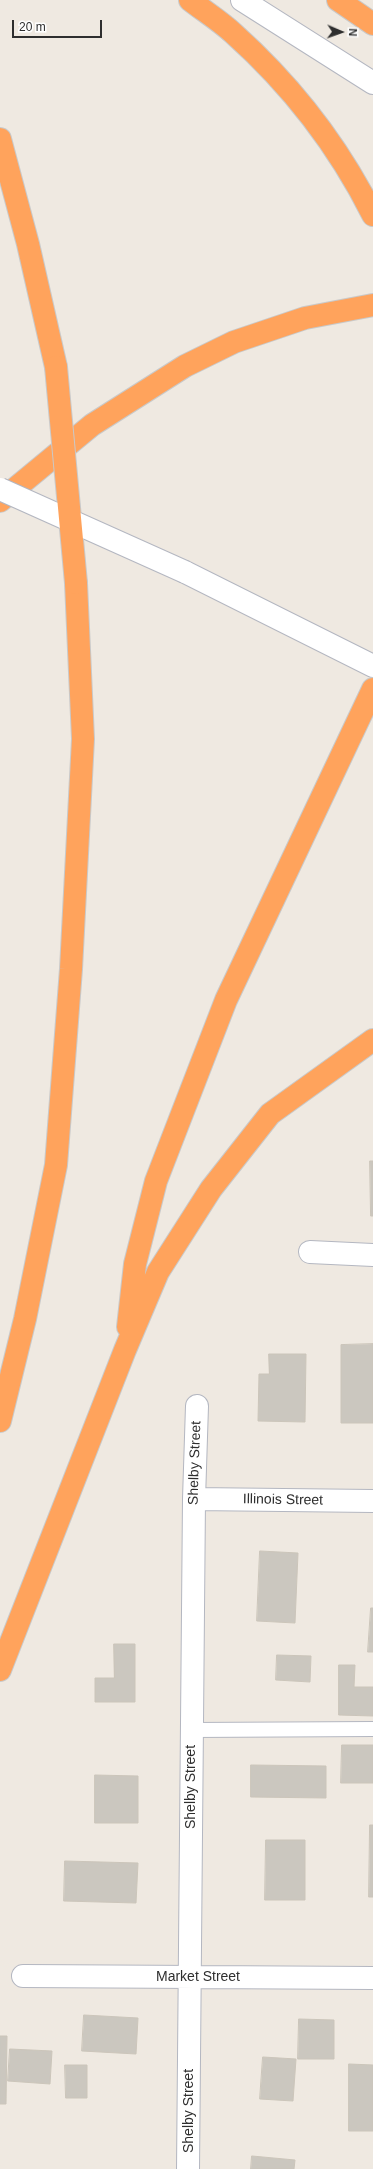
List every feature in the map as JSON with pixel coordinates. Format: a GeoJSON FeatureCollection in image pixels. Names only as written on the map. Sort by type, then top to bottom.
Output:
{"type":"FeatureCollection","features":[{"type":"Feature","properties":{"kind":"highway"},"geometry":{"type":"LineString","coordinates":[[190,0],[233,33],[291,92],[329,142],[354,180],[373,215]]}},
{"type":"Feature","properties":{"kind":"highway"},"geometry":{"type":"LineString","coordinates":[[338,0],[373,24]]}},
{"type":"Feature","properties":{"kind":"highway"},"geometry":{"type":"LineString","coordinates":[[0,138],[28,244],[56,367],[76,584],[83,739],[71,969],[56,1165],[26,1319],[0,1421]]}},
{"type":"Feature","properties":{"kind":"highway"},"geometry":{"type":"LineString","coordinates":[[0,501],[92,425],[185,366],[234,342],[305,318],[373,305]]}},
{"type":"Feature","properties":{"kind":"highway"},"geometry":{"type":"LineString","coordinates":[[125,1350],[135,1264],[156,1181],[226,1000],[373,689]]}},
{"type":"Feature","properties":{"kind":"highway"},"geometry":{"type":"LineString","coordinates":[[0,1670],[125,1350],[158,1272],[211,1189],[270,1114],[373,1040]]}},
{"type":"Feature","properties":{"kind":"street"},"geometry":{"type":"LineString","coordinates":[[242,0],[373,83]]}},
{"type":"Feature","properties":{"kind":"street"},"geometry":{"type":"LineString","coordinates":[[0,490],[185,572],[373,666]]}},
{"type":"Feature","properties":{"kind":"street"},"geometry":{"type":"LineString","coordinates":[[310,1252],[373,1254]]}},
{"type":"Feature","properties":{"kind":"street","name":"Shelby Street"},"geometry":{"type":"LineString","coordinates":[[188,2169],[194,1499],[197,1406]]}},
{"type":"Feature","properties":{"kind":"street","name":"Illinois Street"},"geometry":{"type":"LineString","coordinates":[[194,1499],[373,1501]]}},
{"type":"Feature","properties":{"kind":"street","name":"Market Street"},"geometry":{"type":"LineString","coordinates":[[23,1976],[373,1978]]}},
{"type":"Feature","properties":{"kind":"lane"},"geometry":{"type":"LineString","coordinates":[[192,1730],[373,1729]]}},
{"type":"Feature","properties":{"kind":"building"},"geometry":{"type":"Polygon","coordinates":[[[370,1161],[373,1161],[373,1216],[371,1216],[370,1161]]]}},
{"type":"Feature","properties":{"kind":"building"},"geometry":{"type":"Polygon","coordinates":[[[373,1344],[373,1423],[341,1423],[341,1345],[373,1344]]]}},
{"type":"Feature","properties":{"kind":"building"},"geometry":{"type":"Polygon","coordinates":[[[269,1354],[306,1354],[305,1422],[258,1421],[259,1374],[269,1374],[269,1354]]]}},
{"type":"Feature","properties":{"kind":"building"},"geometry":{"type":"Polygon","coordinates":[[[260,1551],[298,1553],[295,1623],[257,1621],[260,1551]]]}},
{"type":"Feature","properties":{"kind":"building"},"geometry":{"type":"Polygon","coordinates":[[[371,1608],[373,1608],[373,1652],[368,1652],[371,1608]]]}},
{"type":"Feature","properties":{"kind":"building"},"geometry":{"type":"Polygon","coordinates":[[[114,1644],[135,1644],[135,1702],[95,1702],[95,1678],[114,1678],[114,1644]]]}},
{"type":"Feature","properties":{"kind":"building"},"geometry":{"type":"Polygon","coordinates":[[[277,1655],[311,1656],[310,1682],[276,1680],[277,1655]]]}},
{"type":"Feature","properties":{"kind":"building"},"geometry":{"type":"Polygon","coordinates":[[[339,1665],[355,1665],[354,1687],[373,1687],[373,1716],[339,1715],[339,1665]]]}},
{"type":"Feature","properties":{"kind":"building"},"geometry":{"type":"Polygon","coordinates":[[[342,1745],[373,1745],[373,1783],[341,1783],[342,1745]]]}},
{"type":"Feature","properties":{"kind":"building"},"geometry":{"type":"Polygon","coordinates":[[[251,1765],[326,1766],[326,1798],[251,1797],[251,1765]]]}},
{"type":"Feature","properties":{"kind":"building"},"geometry":{"type":"Polygon","coordinates":[[[95,1775],[138,1776],[138,1823],[95,1823],[95,1775]]]}},
{"type":"Feature","properties":{"kind":"building"},"geometry":{"type":"Polygon","coordinates":[[[370,1825],[373,1825],[373,1897],[369,1897],[370,1825]]]}},
{"type":"Feature","properties":{"kind":"building"},"geometry":{"type":"Polygon","coordinates":[[[266,1840],[305,1840],[305,1900],[265,1900],[266,1840]]]}},
{"type":"Feature","properties":{"kind":"building"},"geometry":{"type":"Polygon","coordinates":[[[65,1861],[138,1863],[136,1903],[64,1901],[65,1861]]]}},
{"type":"Feature","properties":{"kind":"building"},"geometry":{"type":"Polygon","coordinates":[[[84,2015],[138,2018],[136,2054],[82,2051],[84,2015]]]}},
{"type":"Feature","properties":{"kind":"building"},"geometry":{"type":"Polygon","coordinates":[[[299,2019],[334,2020],[334,2059],[298,2059],[299,2019]]]}},
{"type":"Feature","properties":{"kind":"building"},"geometry":{"type":"Polygon","coordinates":[[[0,2036],[7,2036],[6,2104],[0,2104],[0,2036]]]}},
{"type":"Feature","properties":{"kind":"building"},"geometry":{"type":"Polygon","coordinates":[[[10,2049],[52,2051],[50,2084],[8,2081],[10,2049]]]}},
{"type":"Feature","properties":{"kind":"building"},"geometry":{"type":"Polygon","coordinates":[[[263,2057],[296,2059],[293,2101],[260,2099],[263,2057]]]}},
{"type":"Feature","properties":{"kind":"building"},"geometry":{"type":"Polygon","coordinates":[[[349,2064],[373,2065],[373,2131],[349,2131],[349,2064]]]}},
{"type":"Feature","properties":{"kind":"building"},"geometry":{"type":"Polygon","coordinates":[[[65,2065],[87,2065],[87,2098],[66,2098],[65,2065]]]}},
{"type":"Feature","properties":{"kind":"building"},"geometry":{"type":"Polygon","coordinates":[[[252,2156],[295,2160],[294,2169],[251,2169],[252,2156]]]}}]}
